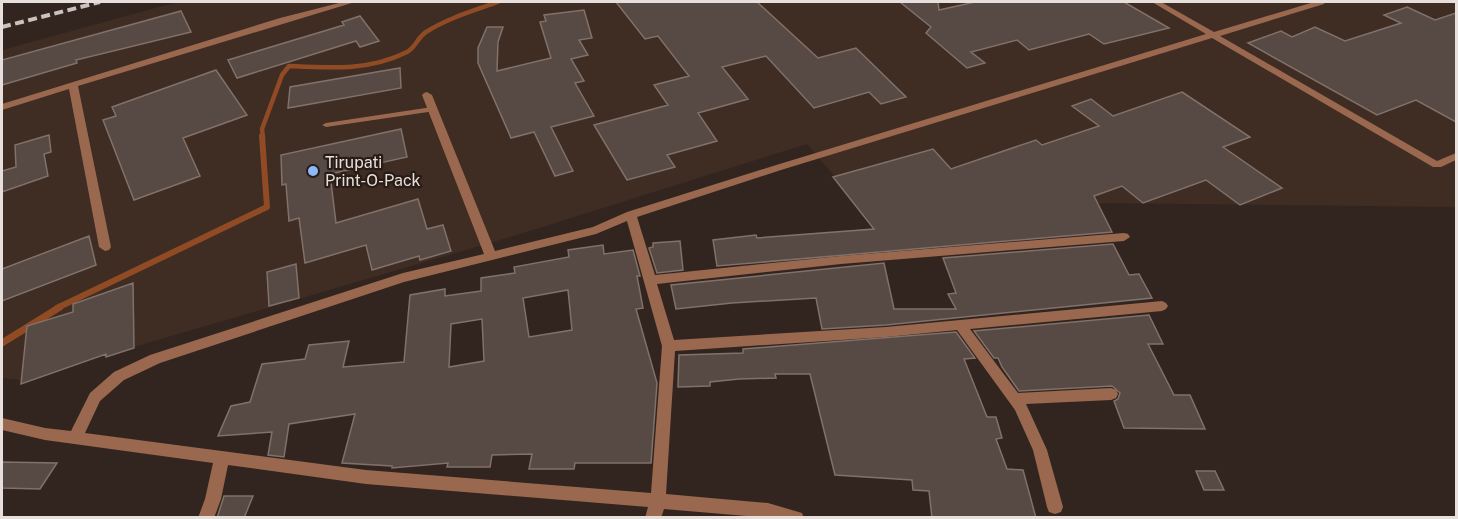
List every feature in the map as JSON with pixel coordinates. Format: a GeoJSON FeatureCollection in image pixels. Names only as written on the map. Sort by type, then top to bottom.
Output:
{"type":"FeatureCollection","features":[{"type":"Feature","properties":{"kind":"street"},"geometry":{"type":"LineString","coordinates":[[2,107],[283,20],[351,2]]}},
{"type":"Feature","properties":{"kind":"street"},"geometry":{"type":"LineString","coordinates":[[1156,2],[1437,165],[1456,156]]}},
{"type":"Feature","properties":{"kind":"street"},"geometry":{"type":"LineString","coordinates":[[75,438],[95,397],[119,376],[155,358],[403,278],[596,230],[631,215],[777,168],[1321,2]]}},
{"type":"Feature","properties":{"kind":"street"},"geometry":{"type":"LineString","coordinates":[[73,85],[105,247]]}},
{"type":"Feature","properties":{"kind":"street"},"geometry":{"type":"LineString","coordinates":[[427,95],[491,256]]}},
{"type":"Feature","properties":{"kind":"street"},"geometry":{"type":"LineString","coordinates":[[631,215],[669,346],[658,501],[653,518]]}},
{"type":"Feature","properties":{"kind":"street"},"geometry":{"type":"LineString","coordinates":[[650,280],[841,260],[1124,237]]}},
{"type":"Feature","properties":{"kind":"street"},"geometry":{"type":"LineString","coordinates":[[669,346],[1162,306]]}},
{"type":"Feature","properties":{"kind":"street"},"geometry":{"type":"LineString","coordinates":[[959,324],[1014,399],[1040,450],[1055,507]]}},
{"type":"Feature","properties":{"kind":"street"},"geometry":{"type":"LineString","coordinates":[[1014,399],[1111,394]]}},
{"type":"Feature","properties":{"kind":"street"},"geometry":{"type":"LineString","coordinates":[[2,424],[75,438],[366,477],[768,510],[796,518]]}},
{"type":"Feature","properties":{"kind":"street"},"geometry":{"type":"LineString","coordinates":[[206,518],[213,499],[222,458]]}},
{"type":"Feature","properties":{"kind":"lane"},"geometry":{"type":"LineString","coordinates":[[326,125],[432,109]]}},
{"type":"Feature","properties":{"kind":"shaded area"},"geometry":{"type":"Polygon","coordinates":[[[177,2],[1456,2],[1456,207],[1104,203],[873,221],[807,144],[507,238],[21,380],[2,378],[2,50],[177,2]]]}},
{"type":"Feature","properties":{"kind":"building"},"geometry":{"type":"Polygon","coordinates":[[[616,2],[757,2],[818,58],[856,48],[906,97],[881,104],[869,92],[814,108],[766,56],[722,67],[748,99],[698,113],[717,141],[667,155],[675,167],[627,180],[594,125],[668,105],[654,85],[689,76],[658,36],[645,39],[616,2]]]}},
{"type":"Feature","properties":{"kind":"building"},"geometry":{"type":"Polygon","coordinates":[[[900,2],[938,2],[939,10],[975,2],[1124,2],[1169,28],[1104,44],[1089,34],[1029,50],[1017,40],[971,52],[985,63],[967,68],[926,33],[931,27],[900,2]]]}},
{"type":"Feature","properties":{"kind":"building"},"geometry":{"type":"Polygon","coordinates":[[[1407,7],[1435,20],[1456,13],[1456,122],[1416,100],[1377,115],[1248,43],[1281,31],[1292,37],[1315,27],[1345,41],[1401,23],[1384,15],[1407,7]]]}},
{"type":"Feature","properties":{"kind":"building"},"geometry":{"type":"Polygon","coordinates":[[[584,10],[592,38],[579,40],[588,55],[571,59],[584,81],[575,83],[594,116],[551,127],[573,171],[555,176],[534,132],[511,138],[478,63],[478,48],[487,27],[503,27],[498,42],[497,71],[551,58],[540,22],[546,21],[544,15],[584,10]]]}},
{"type":"Feature","properties":{"kind":"building"},"geometry":{"type":"Polygon","coordinates":[[[181,11],[191,32],[76,60],[77,63],[2,85],[2,60],[181,11]]]}},
{"type":"Feature","properties":{"kind":"building"},"geometry":{"type":"Polygon","coordinates":[[[360,16],[379,41],[360,47],[356,41],[237,78],[228,60],[344,25],[342,22],[360,16]]]}},
{"type":"Feature","properties":{"kind":"building"},"geometry":{"type":"Polygon","coordinates":[[[400,68],[401,88],[288,108],[290,87],[400,68]]]}},
{"type":"Feature","properties":{"kind":"building"},"geometry":{"type":"Polygon","coordinates":[[[216,70],[247,115],[183,138],[200,176],[134,200],[103,120],[116,116],[112,107],[216,70]]]}},
{"type":"Feature","properties":{"kind":"building"},"geometry":{"type":"Polygon","coordinates":[[[1182,92],[1250,137],[1223,147],[1282,188],[1240,205],[1206,180],[1143,203],[1122,186],[1094,196],[1112,232],[717,266],[713,240],[756,235],[757,238],[874,229],[833,177],[933,149],[951,169],[1036,140],[1042,145],[1099,126],[1072,106],[1091,99],[1113,116],[1182,92]]]}},
{"type":"Feature","properties":{"kind":"building"},"geometry":{"type":"Polygon","coordinates":[[[401,129],[407,157],[330,174],[336,223],[418,199],[427,229],[443,225],[451,251],[420,260],[419,256],[372,270],[366,245],[305,263],[299,218],[289,221],[286,184],[282,185],[281,155],[401,129]]]}},
{"type":"Feature","properties":{"kind":"building"},"geometry":{"type":"Polygon","coordinates":[[[49,135],[51,152],[44,154],[48,176],[2,192],[2,171],[16,167],[15,145],[49,135]]]}},
{"type":"Feature","properties":{"kind":"building"},"geometry":{"type":"Polygon","coordinates":[[[89,236],[96,265],[2,301],[2,269],[89,236]]]}},
{"type":"Feature","properties":{"kind":"building"},"geometry":{"type":"Polygon","coordinates":[[[680,241],[683,270],[657,273],[649,248],[653,247],[653,243],[680,241]]]}},
{"type":"Feature","properties":{"kind":"building"},"geometry":{"type":"Polygon","coordinates":[[[1113,244],[1129,275],[1139,274],[1152,298],[886,325],[822,329],[816,298],[676,309],[671,285],[884,263],[894,309],[956,309],[948,294],[956,293],[943,258],[1113,244]]]}},
{"type":"Feature","properties":{"kind":"building"},"geometry":{"type":"Polygon","coordinates":[[[603,245],[604,254],[633,250],[640,276],[637,276],[643,308],[636,309],[657,383],[651,463],[575,463],[574,469],[529,469],[532,454],[492,455],[490,467],[447,467],[448,463],[392,468],[392,466],[342,463],[355,414],[289,424],[284,457],[268,455],[272,432],[218,436],[231,406],[250,402],[262,364],[305,359],[309,345],[349,341],[343,367],[404,362],[410,295],[445,289],[445,296],[481,291],[481,278],[515,273],[514,267],[569,257],[568,250],[603,245]],[[568,290],[523,298],[529,337],[572,330],[568,290]],[[482,319],[451,324],[449,367],[484,361],[482,319]]]}},
{"type":"Feature","properties":{"kind":"building"},"geometry":{"type":"Polygon","coordinates":[[[296,264],[299,298],[269,306],[267,272],[296,264]]]}},
{"type":"Feature","properties":{"kind":"building"},"geometry":{"type":"Polygon","coordinates":[[[133,283],[134,348],[106,357],[106,354],[21,384],[27,326],[73,312],[73,304],[133,283]]]}},
{"type":"Feature","properties":{"kind":"building"},"geometry":{"type":"Polygon","coordinates":[[[1149,315],[1163,344],[1148,344],[1174,395],[1190,395],[1205,429],[1124,428],[1114,401],[1118,399],[1120,393],[1112,386],[1019,391],[998,358],[994,358],[974,331],[1149,315]]]}},
{"type":"Feature","properties":{"kind":"building"},"geometry":{"type":"Polygon","coordinates":[[[956,332],[975,358],[964,359],[987,417],[996,417],[1002,438],[996,439],[1007,469],[1023,470],[1036,518],[932,518],[929,491],[913,490],[912,480],[835,475],[810,374],[775,374],[776,378],[739,379],[710,382],[710,386],[678,387],[679,355],[743,353],[743,349],[956,332]]]}},
{"type":"Feature","properties":{"kind":"building"},"geometry":{"type":"Polygon","coordinates":[[[2,462],[57,463],[40,489],[2,488],[2,462]]]}},
{"type":"Feature","properties":{"kind":"building"},"geometry":{"type":"Polygon","coordinates":[[[1196,471],[1215,471],[1224,490],[1204,490],[1196,471]]]}},
{"type":"Feature","properties":{"kind":"building"},"geometry":{"type":"Polygon","coordinates":[[[224,496],[253,496],[244,518],[217,518],[224,496]]]}},
{"type":"Feature","properties":{"kind":"waterway"},"geometry":{"type":"LineString","coordinates":[[263,138],[262,129],[282,75],[289,66],[349,67],[393,58],[410,50],[423,34],[434,27],[498,2]]}},
{"type":"Feature","properties":{"kind":"waterway"},"geometry":{"type":"LineString","coordinates":[[57,308],[267,207],[262,136]]}},
{"type":"Feature","properties":{"kind":"waterway"},"geometry":{"type":"LineString","coordinates":[[2,343],[60,307]]}},
{"type":"Feature","properties":{"kind":"railway"},"geometry":{"type":"LineString","coordinates":[[2,27],[100,2]]}},
{"type":"Feature","properties":{"kind":"place","name":"Tirupati Print-O-Pack"},"geometry":{"type":"Point","coordinates":[313,171]}}]}
